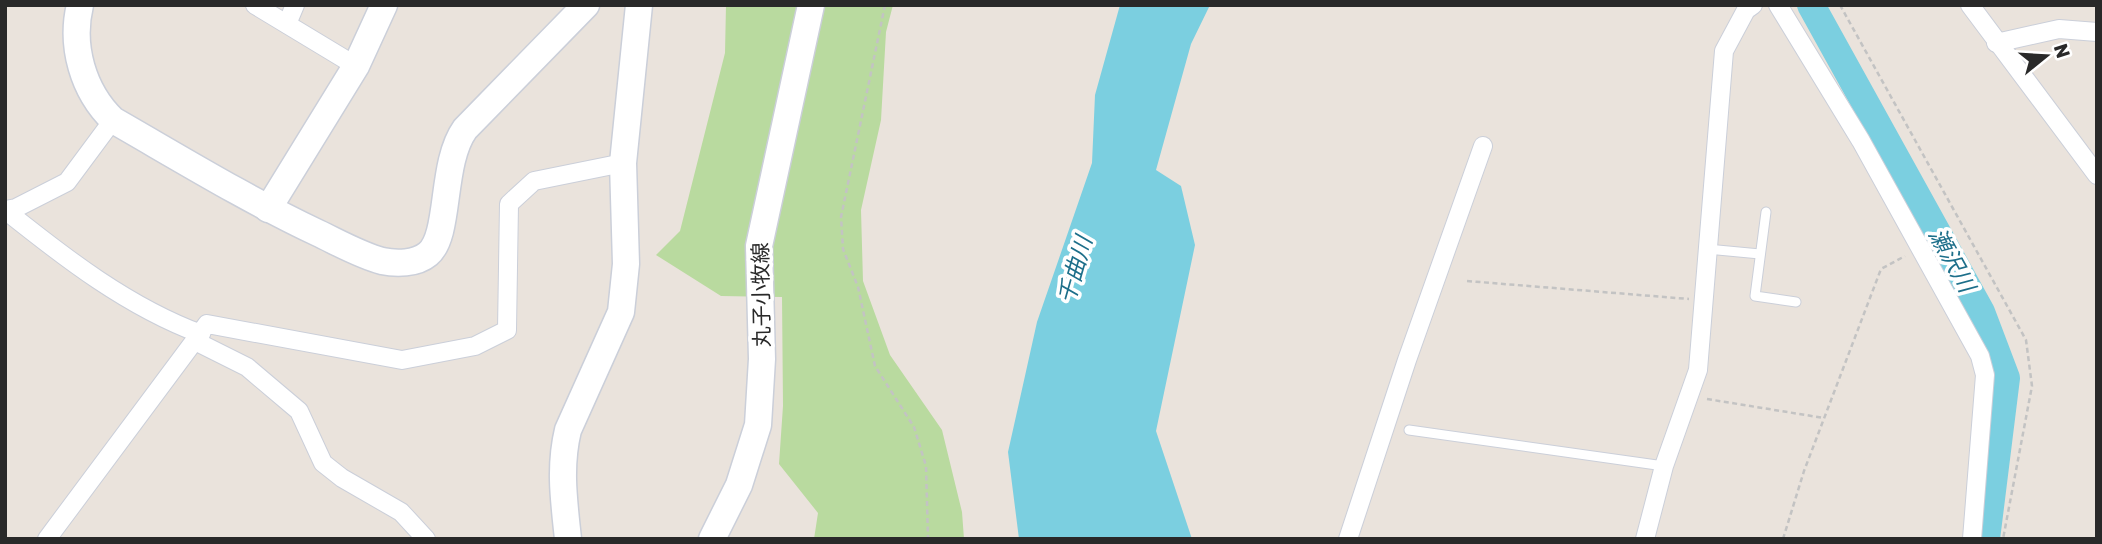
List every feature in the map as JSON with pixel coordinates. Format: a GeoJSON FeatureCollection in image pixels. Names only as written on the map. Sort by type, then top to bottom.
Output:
{"type":"FeatureCollection","features":[{"type":"Feature","properties":{"kind":"street"},"geometry":{"type":"LineString","coordinates":[[80,5],[77,34],[79,58],[97,104],[113,120],[268,209],[370,257],[409,262],[427,254],[437,242],[442,222],[447,169],[457,140],[586,5]]}},
{"type":"Feature","properties":{"kind":"street"},"geometry":{"type":"LineString","coordinates":[[255,5],[356,66]]}},
{"type":"Feature","properties":{"kind":"street"},"geometry":{"type":"LineString","coordinates":[[286,24],[295,5]]}},
{"type":"Feature","properties":{"kind":"street"},"geometry":{"type":"LineString","coordinates":[[268,209],[356,66],[384,5]]}},
{"type":"Feature","properties":{"kind":"street"},"geometry":{"type":"LineString","coordinates":[[568,539],[562,480],[564,448],[569,430],[621,312],[625,289],[623,163],[639,5]]}},
{"type":"Feature","properties":{"kind":"street","name":"丸子小牧線"},"geometry":{"type":"LineString","coordinates":[[712,539],[739,485],[758,425],[762,370],[759,246],[811,5]]}},
{"type":"Feature","properties":{"kind":"street"},"geometry":{"type":"LineString","coordinates":[[1645,539],[1664,466],[1698,370],[1724,51],[1746,9],[1753,5]]}},
{"type":"Feature","properties":{"kind":"street"},"geometry":{"type":"LineString","coordinates":[[1778,5],[1861,141],[1980,356],[1984,375],[1972,539]]}},
{"type":"Feature","properties":{"kind":"street"},"geometry":{"type":"LineString","coordinates":[[1970,5],[2097,175]]}},
{"type":"Feature","properties":{"kind":"street"},"geometry":{"type":"LineString","coordinates":[[1996,43],[2059,29],[2097,32]]}},
{"type":"Feature","properties":{"kind":"street"},"geometry":{"type":"LineString","coordinates":[[5,210],[16,208],[67,182],[113,120]]}},
{"type":"Feature","properties":{"kind":"street"},"geometry":{"type":"LineString","coordinates":[[1348,539],[1407,360],[1483,146]]}},
{"type":"Feature","properties":{"kind":"street"},"geometry":{"type":"LineString","coordinates":[[47,539],[207,324],[402,360],[475,346],[507,330],[509,204],[534,181],[623,163]]}},
{"type":"Feature","properties":{"kind":"street"},"geometry":{"type":"LineString","coordinates":[[5,210],[68,261],[247,367],[299,411],[323,463],[342,478],[401,512],[426,539]]}},
{"type":"Feature","properties":{"kind":"lane"},"geometry":{"type":"LineString","coordinates":[[1766,212],[1755,296],[1797,302]]}},
{"type":"Feature","properties":{"kind":"lane"},"geometry":{"type":"LineString","coordinates":[[1707,249],[1760,254]]}},
{"type":"Feature","properties":{"kind":"lane"},"geometry":{"type":"LineString","coordinates":[[1409,430],[1664,466]]}},
{"type":"Feature","properties":{"kind":"path"},"geometry":{"type":"LineString","coordinates":[[885,5],[841,217],[842,234],[844,249],[858,287],[875,366],[914,427],[926,466],[928,539]]}},
{"type":"Feature","properties":{"kind":"path"},"geometry":{"type":"LineString","coordinates":[[1840,5],[2026,340],[2032,386],[2003,539]]}},
{"type":"Feature","properties":{"kind":"path"},"geometry":{"type":"LineString","coordinates":[[1783,539],[1824,418],[1881,269],[1920,248]]}},
{"type":"Feature","properties":{"kind":"path"},"geometry":{"type":"LineString","coordinates":[[1468,281],[1703,300]]}},
{"type":"Feature","properties":{"kind":"path"},"geometry":{"type":"LineString","coordinates":[[1689,396],[1824,418]]}},
{"type":"Feature","properties":{"kind":"green space"},"geometry":{"type":"Polygon","coordinates":[[[726,5],[893,5],[886,32],[881,120],[861,210],[863,281],[890,355],[942,430],[962,512],[964,539],[814,539],[818,513],[779,464],[783,406],[782,297],[721,296],[656,255],[680,231],[725,53],[726,5]]]}},
{"type":"Feature","properties":{"kind":"water","name":"千曲川"},"geometry":{"type":"Polygon","coordinates":[[[1120,5],[1210,5],[1191,44],[1156,170],[1181,186],[1195,245],[1156,431],[1192,539],[1019,539],[1008,452],[1037,322],[1092,163],[1095,95],[1120,5]]]}},
{"type":"Feature","properties":{"kind":"waterway","name":"瀬沢川"},"geometry":{"type":"LineString","coordinates":[[1811,5],[1981,312],[2006,378],[1986,539]]}}]}
